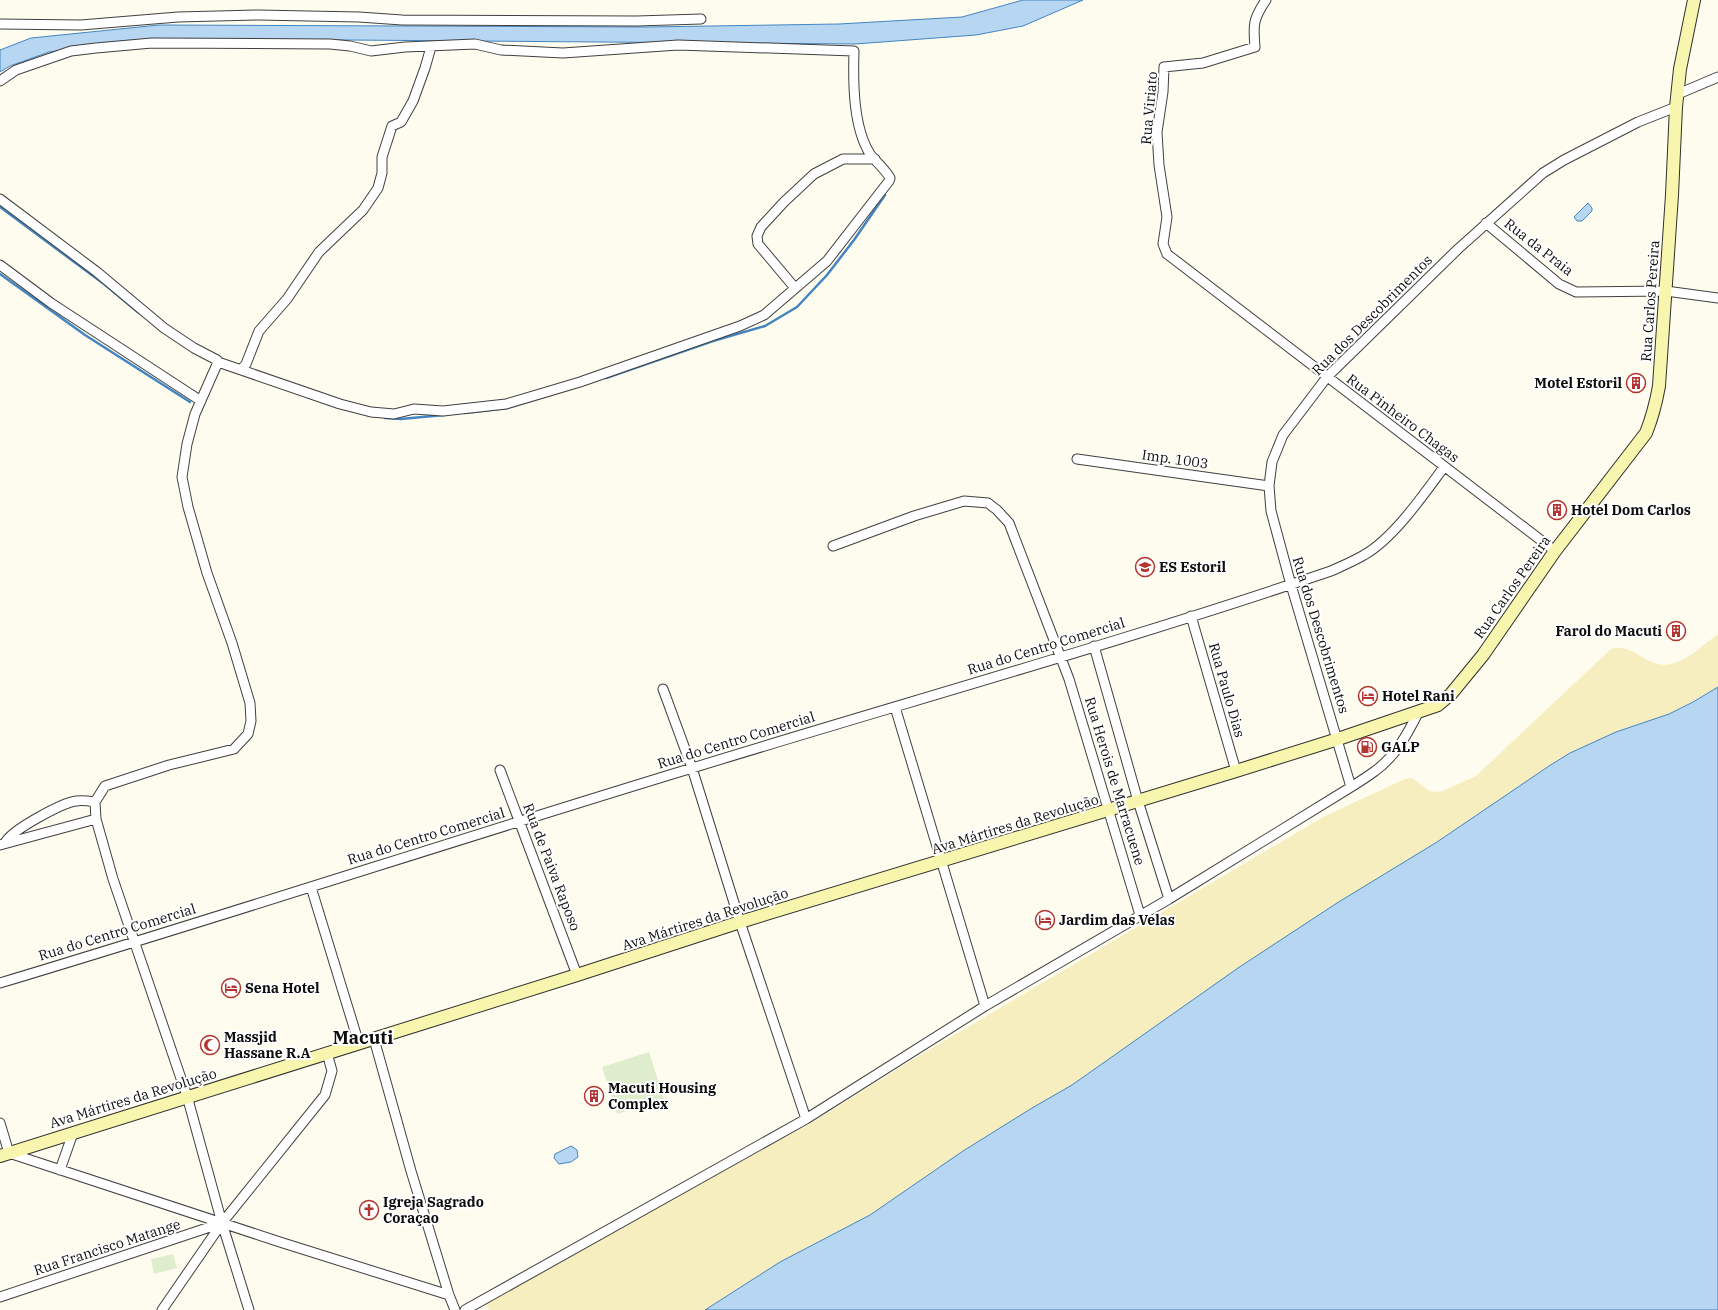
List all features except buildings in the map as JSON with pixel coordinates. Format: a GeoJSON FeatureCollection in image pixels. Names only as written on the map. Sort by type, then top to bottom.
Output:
{"type":"FeatureCollection","features":[{"type":"Feature","properties":{"kind":"street","name":"Rua Viriato"},"geometry":{"type":"LineString","coordinates":[[1163,244],[1167,217],[1159,165],[1157,132],[1163,92],[1164,67],[1202,63],[1255,47],[1254,27],[1258,12],[1266,0]]}},
{"type":"Feature","properties":{"kind":"street","name":"Rua Carlos Pereira"},"geometry":{"type":"LineString","coordinates":[[1419,710],[1438,704],[1451,694],[1482,655],[1554,551],[1646,433],[1656,407],[1659,386],[1672,195],[1676,107],[1680,69],[1694,0]]}},
{"type":"Feature","properties":{"kind":"street"},"geometry":{"type":"LineString","coordinates":[[0,24],[81,25],[178,17],[258,15],[344,16],[402,20],[637,21],[701,19]]}},
{"type":"Feature","properties":{"kind":"street"},"geometry":{"type":"LineString","coordinates":[[0,81],[16,70],[72,51],[152,43],[330,44],[350,46],[371,51],[405,47],[475,44],[501,50],[563,53],[678,45],[854,51],[853,74],[859,123],[863,138],[870,153],[890,178],[827,261],[794,288],[780,303],[764,315],[740,326],[580,382],[506,404],[443,411],[414,409],[394,414],[383,414],[340,404],[218,362],[164,328],[97,272],[0,199]]}},
{"type":"Feature","properties":{"kind":"street"},"geometry":{"type":"LineString","coordinates":[[240,370],[246,364],[259,331],[287,299],[319,252],[363,210],[378,188],[382,173],[382,157],[392,126],[401,122],[413,101],[431,47]]}},
{"type":"Feature","properties":{"kind":"street"},"geometry":{"type":"LineString","coordinates":[[1678,94],[1718,77]]}},
{"type":"Feature","properties":{"kind":"street","name":"Rua dos Descobrimentos"},"geometry":{"type":"LineString","coordinates":[[1351,787],[1338,739],[1291,585],[1271,511],[1269,486],[1272,462],[1283,435],[1327,377],[1486,223],[1548,170],[1590,146],[1638,122],[1676,107]]}},
{"type":"Feature","properties":{"kind":"street"},"geometry":{"type":"LineString","coordinates":[[794,288],[758,244],[757,236],[761,227],[784,202],[814,174],[843,159],[875,159]]}},
{"type":"Feature","properties":{"kind":"street","name":"Rua da Praia"},"geometry":{"type":"LineString","coordinates":[[1486,223],[1559,284],[1576,292],[1666,290],[1718,298]]}},
{"type":"Feature","properties":{"kind":"street","name":"Rua Pinheiro Chagas"},"geometry":{"type":"LineString","coordinates":[[1163,244],[1168,254],[1554,551]]}},
{"type":"Feature","properties":{"kind":"street"},"geometry":{"type":"LineString","coordinates":[[0,264],[51,303],[201,401]]}},
{"type":"Feature","properties":{"kind":"street"},"geometry":{"type":"LineString","coordinates":[[218,362],[195,414],[187,444],[182,477],[188,507],[207,573],[232,643],[250,704],[251,722],[248,734],[234,749],[169,765],[105,786],[95,802],[96,819],[113,879],[187,1096],[222,1223],[249,1310]]}},
{"type":"Feature","properties":{"kind":"street","name":"Imp. 1003"},"geometry":{"type":"LineString","coordinates":[[1077,459],[1269,486]]}},
{"type":"Feature","properties":{"kind":"street","name":"Rua do Centro Comercial"},"geometry":{"type":"LineString","coordinates":[[0,983],[520,821],[1191,616],[1331,571],[1365,555],[1386,537],[1412,509],[1444,467]]}},
{"type":"Feature","properties":{"kind":"street","name":"Rua Herois de Marracuene"},"geometry":{"type":"LineString","coordinates":[[833,546],[914,516],[964,501],[988,503],[998,510],[1009,523],[1078,705],[1140,915]]}},
{"type":"Feature","properties":{"kind":"street","name":"Rua Paulo Dias"},"geometry":{"type":"LineString","coordinates":[[1191,616],[1236,771]]}},
{"type":"Feature","properties":{"kind":"street","name":"Rua Herois de Marracuene"},"geometry":{"type":"LineString","coordinates":[[1094,646],[1138,801],[1169,899]]}},
{"type":"Feature","properties":{"kind":"street"},"geometry":{"type":"LineString","coordinates":[[663,689],[692,768],[740,922],[806,1119]]}},
{"type":"Feature","properties":{"kind":"street"},"geometry":{"type":"LineString","coordinates":[[895,707],[985,1006]]}},
{"type":"Feature","properties":{"kind":"street"},"geometry":{"type":"LineString","coordinates":[[465,1310],[806,1119],[985,1006],[1169,899],[1351,787],[1376,771],[1395,752],[1408,732],[1419,710]]}},
{"type":"Feature","properties":{"kind":"street","name":"Ava Mártires da Revolução"},"geometry":{"type":"LineString","coordinates":[[5,1154],[578,975],[740,922],[941,862],[1338,739],[1419,710]]}},
{"type":"Feature","properties":{"kind":"street","name":"Rua de Paiva Raposo"},"geometry":{"type":"LineString","coordinates":[[500,770],[578,975]]}},
{"type":"Feature","properties":{"kind":"street"},"geometry":{"type":"LineString","coordinates":[[3,844],[18,830],[61,806],[75,801],[95,802]]}},
{"type":"Feature","properties":{"kind":"street"},"geometry":{"type":"LineString","coordinates":[[3,844],[96,819]]}},
{"type":"Feature","properties":{"kind":"street"},"geometry":{"type":"LineString","coordinates":[[311,887],[359,1044]]}},
{"type":"Feature","properties":{"kind":"street"},"geometry":{"type":"LineString","coordinates":[[374,1039],[411,1171],[455,1310]]}},
{"type":"Feature","properties":{"kind":"street"},"geometry":{"type":"LineString","coordinates":[[162,1310],[222,1223],[325,1095],[332,1071],[327,1053]]}},
{"type":"Feature","properties":{"kind":"street"},"geometry":{"type":"LineString","coordinates":[[0,1123],[5,1154],[60,1170],[449,1295]]}},
{"type":"Feature","properties":{"kind":"street"},"geometry":{"type":"LineString","coordinates":[[60,1170],[72,1133]]}},
{"type":"Feature","properties":{"kind":"street","name":"Rua Francisco Matange"},"geometry":{"type":"LineString","coordinates":[[0,1297],[222,1223]]}},
{"type":"Feature","properties":{"kind":"sand"},"geometry":{"type":"Polygon","coordinates":[[[1718,634],[1718,687],[1669,714],[1616,732],[1570,753],[1437,842],[1337,903],[1072,1085],[963,1151],[870,1215],[780,1262],[705,1310],[489,1310],[485,1303],[635,1218],[808,1125],[907,1063],[1325,816],[1405,779],[1412,778],[1429,791],[1436,792],[1443,791],[1476,776],[1611,649],[1627,649],[1654,663],[1662,665],[1671,664],[1684,659],[1718,634]]]}},
{"type":"Feature","properties":{"kind":"green space"},"geometry":{"type":"Polygon","coordinates":[[[649,1052],[664,1099],[617,1114],[602,1067],[649,1052]]]}},
{"type":"Feature","properties":{"kind":"green space"},"geometry":{"type":"Polygon","coordinates":[[[173,1254],[177,1268],[154,1274],[151,1259],[173,1254]]]}},
{"type":"Feature","properties":{"kind":"water"},"geometry":{"type":"Polygon","coordinates":[[[1023,0],[1083,0],[1023,26],[976,35],[855,44],[218,39],[104,44],[49,52],[10,66],[0,72],[0,50],[31,38],[159,25],[647,27],[839,24],[962,17],[1023,0]]]}},
{"type":"Feature","properties":{"kind":"water"},"geometry":{"type":"Polygon","coordinates":[[[1588,203],[1592,208],[1592,211],[1582,221],[1577,221],[1574,217],[1588,203]]]}},
{"type":"Feature","properties":{"kind":"water"},"geometry":{"type":"Polygon","coordinates":[[[1718,687],[1718,1310],[705,1310],[780,1262],[870,1215],[963,1151],[1072,1085],[1238,968],[1337,903],[1437,842],[1570,753],[1616,732],[1669,714],[1718,687]]]}},
{"type":"Feature","properties":{"kind":"water"},"geometry":{"type":"Polygon","coordinates":[[[571,1146],[577,1150],[578,1157],[571,1162],[559,1164],[554,1158],[555,1154],[571,1146]]]}},
{"type":"Feature","properties":{"kind":"waterway"},"geometry":{"type":"LineString","coordinates":[[606,378],[713,341],[765,326],[797,307],[827,275],[854,240],[885,195]]}},
{"type":"Feature","properties":{"kind":"waterway"},"geometry":{"type":"LineString","coordinates":[[0,207],[104,284],[139,313]]}},
{"type":"Feature","properties":{"kind":"waterway"},"geometry":{"type":"LineString","coordinates":[[0,274],[85,335],[190,402]]}},
{"type":"Feature","properties":{"kind":"waterway"},"geometry":{"type":"LineString","coordinates":[[465,413],[508,408]]}},
{"type":"Feature","properties":{"kind":"waterway"},"geometry":{"type":"LineString","coordinates":[[385,418],[401,419],[444,415]]}},
{"type":"Feature","properties":{"kind":"place","name":"Motel Estoril"},"geometry":{"type":"Point","coordinates":[1636,383]}},
{"type":"Feature","properties":{"kind":"place","name":"Hotel Dom Carlos"},"geometry":{"type":"Point","coordinates":[1557,510]}},
{"type":"Feature","properties":{"kind":"place","name":"ES Estoril"},"geometry":{"type":"Point","coordinates":[1145,567]}},
{"type":"Feature","properties":{"kind":"place","name":"Farol do Macuti"},"geometry":{"type":"Point","coordinates":[1676,631]}},
{"type":"Feature","properties":{"kind":"place","name":"Hotel Rani"},"geometry":{"type":"Point","coordinates":[1368,696]}},
{"type":"Feature","properties":{"kind":"place","name":"GALP"},"geometry":{"type":"Point","coordinates":[1367,747]}},
{"type":"Feature","properties":{"kind":"place","name":"Jardim das Velas"},"geometry":{"type":"Point","coordinates":[1045,920]}},
{"type":"Feature","properties":{"kind":"place","name":"Sena Hotel"},"geometry":{"type":"Point","coordinates":[231,988]}},
{"type":"Feature","properties":{"kind":"place","name":"Massjid Hassane R.A"},"geometry":{"type":"Point","coordinates":[210,1045]}},
{"type":"Feature","properties":{"kind":"place","name":"Macuti Housing Complex"},"geometry":{"type":"Point","coordinates":[594,1096]}},
{"type":"Feature","properties":{"kind":"place","name":"Igreja Sagrado Coraçao"},"geometry":{"type":"Point","coordinates":[369,1210]}},
{"type":"Feature","properties":{"kind":"district","name":"Macuti"},"geometry":{"type":"Point","coordinates":[363,1037]}}]}
